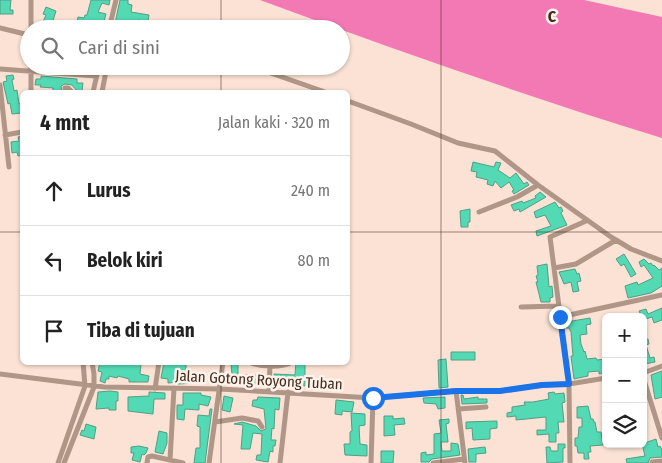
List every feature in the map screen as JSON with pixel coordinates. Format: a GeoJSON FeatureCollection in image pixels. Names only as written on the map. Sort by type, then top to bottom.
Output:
{"type":"FeatureCollection","features":[{"type":"Feature","properties":{"kind":"street"},"geometry":{"type":"LineString","coordinates":[[30,20],[31,0]]}},
{"type":"Feature","properties":{"kind":"street"},"geometry":{"type":"LineString","coordinates":[[111,20],[116,0]]}},
{"type":"Feature","properties":{"kind":"street"},"geometry":{"type":"LineString","coordinates":[[0,28],[20,33]]}},
{"type":"Feature","properties":{"kind":"street"},"geometry":{"type":"LineString","coordinates":[[0,69],[20,69]]}},
{"type":"Feature","properties":{"kind":"street"},"geometry":{"type":"LineString","coordinates":[[31,75],[31,90]]}},
{"type":"Feature","properties":{"kind":"street"},"geometry":{"type":"LineString","coordinates":[[87,75],[96,76],[93,90]]}},
{"type":"Feature","properties":{"kind":"street"},"geometry":{"type":"LineString","coordinates":[[102,90],[105,75]]}},
{"type":"Feature","properties":{"kind":"street"},"geometry":{"type":"LineString","coordinates":[[277,75],[319,90]]}},
{"type":"Feature","properties":{"kind":"street"},"geometry":{"type":"LineString","coordinates":[[0,85],[9,167]]}},
{"type":"Feature","properties":{"kind":"street"},"geometry":{"type":"LineString","coordinates":[[65,88],[70,90]]}},
{"type":"Feature","properties":{"kind":"street"},"geometry":{"type":"LineString","coordinates":[[350,102],[458,143],[495,151],[586,221],[616,240],[645,255],[662,261]]}},
{"type":"Feature","properties":{"kind":"street"},"geometry":{"type":"LineString","coordinates":[[5,135],[20,132]]}},
{"type":"Feature","properties":{"kind":"street"},"geometry":{"type":"LineString","coordinates":[[478,212],[517,197],[538,185]]}},
{"type":"Feature","properties":{"kind":"street"},"geometry":{"type":"LineString","coordinates":[[570,463],[569,384],[550,237],[586,221]]}},
{"type":"Feature","properties":{"kind":"street"},"geometry":{"type":"LineString","coordinates":[[554,268],[576,264],[616,240]]}},
{"type":"Feature","properties":{"kind":"street"},"geometry":{"type":"LineString","coordinates":[[560,317],[662,295]]}},
{"type":"Feature","properties":{"kind":"street"},"geometry":{"type":"LineString","coordinates":[[522,307],[558,306]]}},
{"type":"Feature","properties":{"kind":"street"},"geometry":{"type":"LineString","coordinates":[[58,463],[85,386],[84,365]]}},
{"type":"Feature","properties":{"kind":"street"},"geometry":{"type":"LineString","coordinates":[[64,463],[94,387],[92,365]]}},
{"type":"Feature","properties":{"kind":"street"},"geometry":{"type":"LineString","coordinates":[[155,389],[159,365]]}},
{"type":"Feature","properties":{"kind":"street"},"geometry":{"type":"LineString","coordinates":[[209,463],[223,365]]}},
{"type":"Feature","properties":{"kind":"street"},"geometry":{"type":"LineString","coordinates":[[269,392],[270,365],[287,365]]}},
{"type":"Feature","properties":{"kind":"street"},"geometry":{"type":"LineString","coordinates":[[647,372],[662,366]]}},
{"type":"Feature","properties":{"kind":"street","name":"Jalan Gotong Royong Tuban"},"geometry":{"type":"LineString","coordinates":[[0,374],[94,387],[288,392],[373,398],[456,391],[500,391],[602,379]]}},
{"type":"Feature","properties":{"kind":"street"},"geometry":{"type":"LineString","coordinates":[[170,460],[174,388]]}},
{"type":"Feature","properties":{"kind":"street"},"geometry":{"type":"LineString","coordinates":[[647,390],[662,438]]}},
{"type":"Feature","properties":{"kind":"street"},"geometry":{"type":"LineString","coordinates":[[433,463],[465,461],[456,391]]}},
{"type":"Feature","properties":{"kind":"street"},"geometry":{"type":"LineString","coordinates":[[280,463],[288,392]]}},
{"type":"Feature","properties":{"kind":"street"},"geometry":{"type":"LineString","coordinates":[[371,463],[373,398]]}},
{"type":"Feature","properties":{"kind":"street"},"geometry":{"type":"LineString","coordinates":[[458,410],[486,407]]}},
{"type":"Feature","properties":{"kind":"street"},"geometry":{"type":"LineString","coordinates":[[215,422],[242,418],[258,421],[262,427]]}},
{"type":"Feature","properties":{"kind":"street"},"geometry":{"type":"LineString","coordinates":[[146,463],[150,456],[183,463]]}},
{"type":"Feature","properties":{"kind":"street"},"geometry":{"type":"LineString","coordinates":[[652,462],[662,461]]}},
{"type":"Feature","properties":{"kind":"shaded area"},"geometry":{"type":"Polygon","coordinates":[[[260,0],[584,0],[662,17],[662,138],[560,106],[350,33],[350,20],[315,20],[260,0]]]}},
{"type":"Feature","properties":{"kind":"building"},"geometry":{"type":"Polygon","coordinates":[[[0,0],[11,0],[10,10],[13,10],[13,14],[0,14],[0,0]]]}},
{"type":"Feature","properties":{"kind":"building"},"geometry":{"type":"Polygon","coordinates":[[[91,0],[110,0],[109,5],[102,3],[98,12],[106,14],[104,20],[77,20],[78,17],[84,18],[87,15],[91,0]]]}},
{"type":"Feature","properties":{"kind":"building"},"geometry":{"type":"Polygon","coordinates":[[[120,0],[128,0],[128,4],[132,5],[131,12],[149,15],[148,20],[116,20],[120,0]]]}},
{"type":"Feature","properties":{"kind":"building"},"geometry":{"type":"Polygon","coordinates":[[[46,7],[56,11],[53,20],[44,20],[46,15],[43,14],[46,7]]]}},
{"type":"Feature","properties":{"kind":"building"},"geometry":{"type":"Polygon","coordinates":[[[13,75],[14,91],[17,90],[20,113],[12,114],[10,103],[8,104],[3,82],[7,81],[6,76],[13,75]]]}},
{"type":"Feature","properties":{"kind":"building"},"geometry":{"type":"Polygon","coordinates":[[[41,76],[77,79],[77,83],[83,83],[82,90],[76,90],[72,85],[65,84],[61,86],[62,90],[53,90],[53,88],[35,85],[36,79],[41,79],[41,76]]]}},
{"type":"Feature","properties":{"kind":"building"},"geometry":{"type":"Polygon","coordinates":[[[20,136],[20,156],[18,156],[17,152],[12,153],[11,142],[19,141],[18,137],[20,136]]]}},
{"type":"Feature","properties":{"kind":"building"},"geometry":{"type":"Polygon","coordinates":[[[473,162],[494,167],[496,162],[501,163],[498,170],[510,178],[516,173],[524,184],[527,182],[529,185],[514,194],[512,191],[514,190],[509,182],[501,188],[495,181],[493,186],[487,184],[488,180],[476,177],[477,172],[471,171],[473,162]]]}},
{"type":"Feature","properties":{"kind":"building"},"geometry":{"type":"Polygon","coordinates":[[[540,192],[546,197],[520,212],[519,209],[514,211],[511,205],[536,198],[535,196],[540,192]]]}},
{"type":"Feature","properties":{"kind":"building"},"geometry":{"type":"Polygon","coordinates":[[[555,202],[559,208],[561,207],[563,211],[561,213],[567,225],[537,236],[536,231],[551,226],[545,215],[536,218],[534,212],[555,202]]]}},
{"type":"Feature","properties":{"kind":"building"},"geometry":{"type":"Polygon","coordinates":[[[470,209],[468,227],[461,227],[460,211],[470,209]]]}},
{"type":"Feature","properties":{"kind":"building"},"geometry":{"type":"Polygon","coordinates":[[[624,254],[636,274],[631,277],[624,264],[621,266],[616,259],[624,254]]]}},
{"type":"Feature","properties":{"kind":"building"},"geometry":{"type":"Polygon","coordinates":[[[644,259],[659,270],[662,268],[662,286],[651,293],[628,298],[625,286],[637,282],[638,285],[653,278],[644,265],[641,267],[639,262],[644,259]]]}},
{"type":"Feature","properties":{"kind":"building"},"geometry":{"type":"Polygon","coordinates":[[[547,264],[549,287],[552,286],[553,297],[550,298],[550,302],[541,302],[536,282],[538,282],[536,276],[538,275],[537,266],[547,264]]]}},
{"type":"Feature","properties":{"kind":"building"},"geometry":{"type":"Polygon","coordinates":[[[575,269],[577,274],[579,273],[581,281],[577,282],[579,291],[573,292],[571,282],[564,284],[559,272],[575,269]]]}},
{"type":"Feature","properties":{"kind":"building"},"geometry":{"type":"Polygon","coordinates":[[[662,308],[662,320],[654,323],[652,317],[647,319],[647,313],[640,313],[639,311],[646,309],[648,314],[662,308]]]}},
{"type":"Feature","properties":{"kind":"building"},"geometry":{"type":"Polygon","coordinates":[[[590,318],[591,324],[586,325],[587,334],[580,335],[581,344],[587,359],[602,359],[602,374],[599,374],[599,371],[588,372],[588,376],[574,379],[571,356],[573,356],[571,332],[569,328],[566,328],[566,324],[590,318]]]}},
{"type":"Feature","properties":{"kind":"building"},"geometry":{"type":"Polygon","coordinates":[[[647,348],[650,358],[654,357],[655,362],[647,364],[647,348]]]}},
{"type":"Feature","properties":{"kind":"building"},"geometry":{"type":"Polygon","coordinates":[[[451,352],[475,352],[475,360],[451,360],[451,352]]]}},
{"type":"Feature","properties":{"kind":"building"},"geometry":{"type":"Polygon","coordinates":[[[446,359],[448,387],[439,388],[438,360],[446,359]]]}},
{"type":"Feature","properties":{"kind":"building"},"geometry":{"type":"Polygon","coordinates":[[[99,365],[141,365],[140,374],[149,376],[148,382],[129,382],[129,379],[109,376],[105,383],[100,381],[102,372],[98,371],[99,365]]]}},
{"type":"Feature","properties":{"kind":"building"},"geometry":{"type":"Polygon","coordinates":[[[163,365],[186,365],[186,372],[194,372],[196,383],[168,383],[168,379],[161,378],[163,365]]]}},
{"type":"Feature","properties":{"kind":"building"},"geometry":{"type":"Polygon","coordinates":[[[231,365],[238,365],[238,375],[263,375],[263,384],[229,384],[229,375],[232,375],[231,365]]]}},
{"type":"Feature","properties":{"kind":"building"},"geometry":{"type":"Polygon","coordinates":[[[296,365],[305,365],[305,386],[295,386],[295,383],[274,382],[274,374],[295,375],[296,365]]]}},
{"type":"Feature","properties":{"kind":"building"},"geometry":{"type":"Polygon","coordinates":[[[662,371],[662,397],[655,399],[651,375],[662,371]]]}},
{"type":"Feature","properties":{"kind":"building"},"geometry":{"type":"Polygon","coordinates":[[[98,392],[118,392],[116,410],[109,410],[109,408],[96,409],[98,392]]]}},
{"type":"Feature","properties":{"kind":"building"},"geometry":{"type":"Polygon","coordinates":[[[149,392],[165,393],[165,399],[154,399],[153,414],[128,411],[128,397],[149,396],[149,392]]]}},
{"type":"Feature","properties":{"kind":"building"},"geometry":{"type":"Polygon","coordinates":[[[554,392],[555,394],[564,393],[565,402],[562,403],[564,422],[558,422],[559,433],[556,433],[556,442],[549,442],[549,434],[537,435],[537,430],[546,430],[546,417],[516,420],[516,416],[507,417],[507,413],[512,412],[512,407],[525,405],[524,402],[549,399],[548,393],[554,392]]]}},
{"type":"Feature","properties":{"kind":"building"},"geometry":{"type":"Polygon","coordinates":[[[183,393],[201,393],[201,395],[211,397],[208,406],[199,404],[199,410],[185,409],[184,420],[177,419],[177,405],[183,405],[183,393]]]}},
{"type":"Feature","properties":{"kind":"building"},"geometry":{"type":"Polygon","coordinates":[[[461,395],[463,395],[464,399],[478,397],[478,399],[487,399],[487,403],[462,404],[461,395]]]}},
{"type":"Feature","properties":{"kind":"building"},"geometry":{"type":"Polygon","coordinates":[[[224,396],[233,398],[230,412],[222,410],[224,396]]]}},
{"type":"Feature","properties":{"kind":"building"},"geometry":{"type":"Polygon","coordinates":[[[258,397],[280,398],[279,410],[275,409],[274,429],[272,428],[271,440],[276,440],[275,446],[273,446],[273,452],[270,451],[268,462],[256,460],[257,455],[261,455],[262,434],[253,433],[250,449],[241,449],[243,425],[234,424],[242,422],[256,426],[261,431],[266,429],[264,409],[252,406],[253,400],[257,400],[258,397]]]}},
{"type":"Feature","properties":{"kind":"building"},"geometry":{"type":"Polygon","coordinates":[[[445,397],[445,408],[438,409],[436,404],[424,403],[423,398],[445,397]]]}},
{"type":"Feature","properties":{"kind":"building"},"geometry":{"type":"Polygon","coordinates":[[[336,400],[354,402],[352,412],[342,411],[342,415],[335,414],[336,400]]]}},
{"type":"Feature","properties":{"kind":"building"},"geometry":{"type":"Polygon","coordinates":[[[588,406],[597,432],[601,432],[602,445],[590,446],[591,452],[588,452],[589,459],[584,459],[584,453],[578,453],[577,446],[575,446],[575,438],[578,438],[579,427],[582,427],[582,418],[577,418],[577,407],[588,406]]]}},
{"type":"Feature","properties":{"kind":"building"},"geometry":{"type":"Polygon","coordinates":[[[210,409],[212,409],[205,463],[194,463],[196,448],[200,448],[200,427],[197,426],[198,415],[209,416],[210,409]]]}},
{"type":"Feature","properties":{"kind":"building"},"geometry":{"type":"Polygon","coordinates":[[[351,413],[365,414],[365,425],[359,426],[360,444],[367,445],[367,456],[345,455],[344,444],[350,444],[350,432],[352,431],[351,413]]]}},
{"type":"Feature","properties":{"kind":"building"},"geometry":{"type":"Polygon","coordinates":[[[384,416],[393,416],[393,419],[404,418],[405,424],[394,425],[395,435],[384,436],[384,416]]]}},
{"type":"Feature","properties":{"kind":"building"},"geometry":{"type":"Polygon","coordinates":[[[449,419],[449,423],[446,424],[448,442],[441,442],[442,451],[451,451],[451,443],[458,444],[460,455],[421,462],[421,453],[426,452],[426,455],[434,454],[434,434],[441,433],[439,420],[449,419]]]}},
{"type":"Feature","properties":{"kind":"building"},"geometry":{"type":"Polygon","coordinates":[[[497,421],[497,428],[490,429],[490,439],[473,440],[472,428],[466,429],[466,422],[497,421]]]}},
{"type":"Feature","properties":{"kind":"building"},"geometry":{"type":"Polygon","coordinates":[[[86,424],[96,427],[94,439],[80,435],[82,430],[84,431],[86,424]]]}},
{"type":"Feature","properties":{"kind":"building"},"geometry":{"type":"Polygon","coordinates":[[[159,431],[167,433],[167,443],[163,454],[155,452],[159,431]]]}},
{"type":"Feature","properties":{"kind":"building"},"geometry":{"type":"Polygon","coordinates":[[[656,439],[658,447],[660,446],[662,450],[662,457],[650,458],[648,463],[627,463],[626,459],[645,456],[643,448],[647,448],[647,442],[656,439]]]}},
{"type":"Feature","properties":{"kind":"building"},"geometry":{"type":"Polygon","coordinates":[[[558,444],[565,444],[565,448],[563,448],[563,462],[547,463],[546,447],[550,447],[551,451],[558,451],[558,444]]]}},
{"type":"Feature","properties":{"kind":"building"},"geometry":{"type":"Polygon","coordinates":[[[131,447],[148,448],[144,455],[142,454],[140,462],[132,460],[134,453],[131,453],[131,447]]]}},
{"type":"Feature","properties":{"kind":"building"},"geometry":{"type":"Polygon","coordinates":[[[485,447],[486,453],[476,454],[476,462],[469,462],[468,449],[485,447]]]}},
{"type":"Feature","properties":{"kind":"building"},"geometry":{"type":"Polygon","coordinates":[[[381,451],[394,451],[393,463],[381,463],[381,451]]]}},
{"type":"Feature","properties":{"kind":"route"},"geometry":{"type":"LineString","coordinates":[[373,398],[456,391],[500,391],[542,385],[569,384],[560,317]]}}]}
